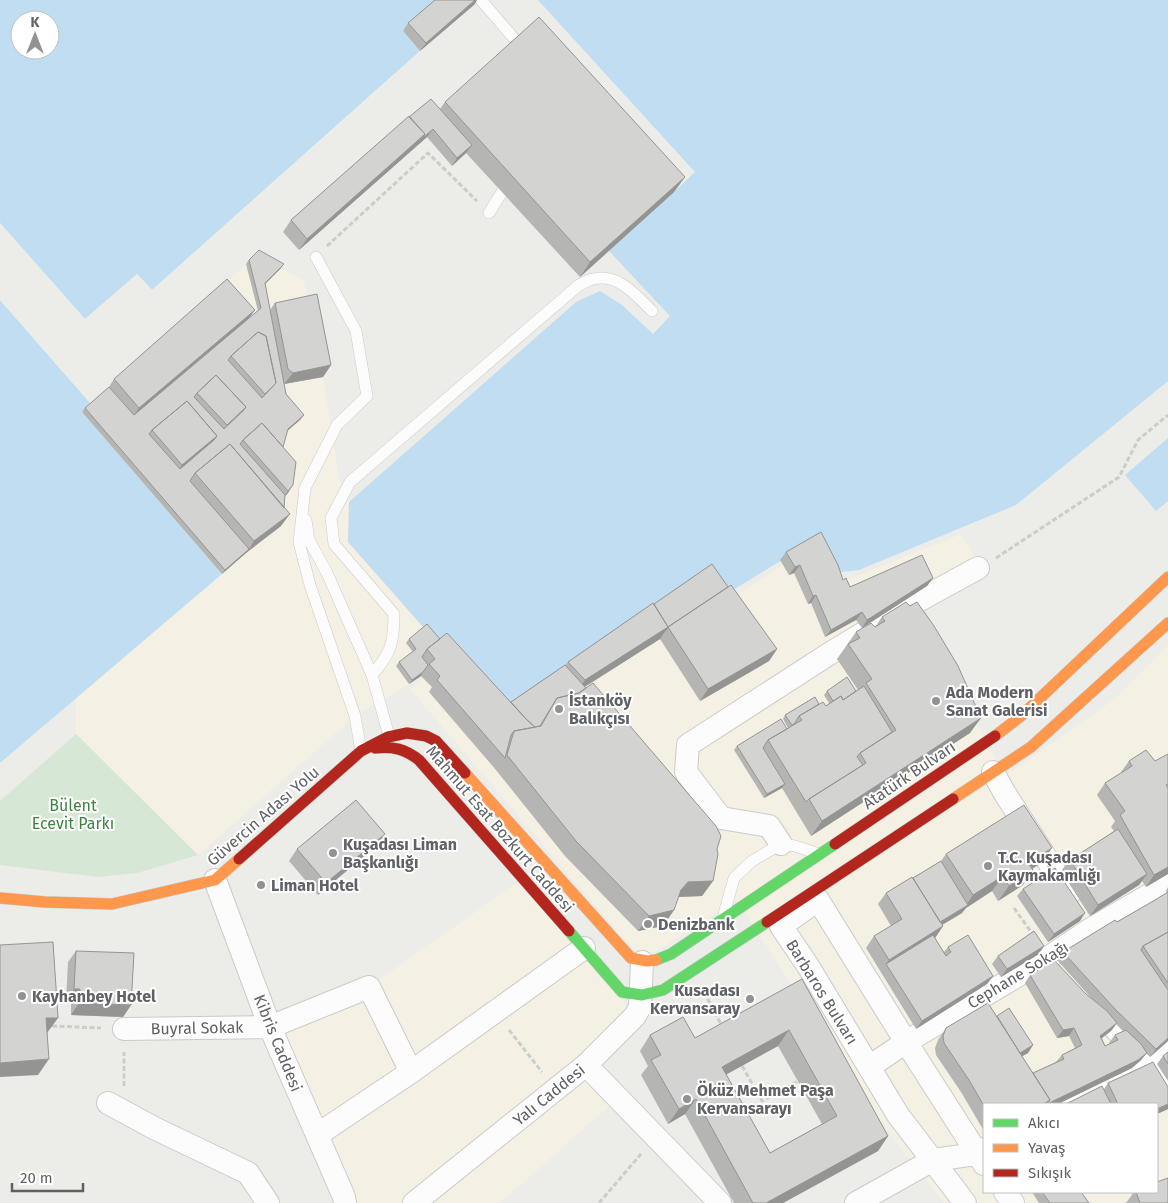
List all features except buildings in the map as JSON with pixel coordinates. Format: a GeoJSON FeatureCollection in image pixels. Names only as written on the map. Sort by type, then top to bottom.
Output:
{"type":"FeatureCollection","features":[{"type":"Feature","properties":{"kind":"main road","name":"Atatürk Bulvarı"},"geometry":{"type":"LineString","coordinates":[[642,962],[653,962],[671,954],[997,735],[1021,716],[1168,577]]}},
{"type":"Feature","properties":{"kind":"main road"},"geometry":{"type":"LineString","coordinates":[[641,996],[663,990],[693,971],[1030,747],[1168,623]]}},
{"type":"Feature","properties":{"kind":"main road","name":"Mahmut Esat Bozkurt Caddesi"},"geometry":{"type":"LineString","coordinates":[[361,751],[390,736],[410,732],[426,734],[436,741],[631,958],[642,962]]}},
{"type":"Feature","properties":{"kind":"main road","name":"Mahmut Esat Bozkurt Caddesi"},"geometry":{"type":"LineString","coordinates":[[361,751],[386,747],[409,751],[419,760],[622,992],[641,996]]}},
{"type":"Feature","properties":{"kind":"main road","name":"Güvercin Adası Yolu"},"geometry":{"type":"LineString","coordinates":[[0,898],[45,902],[112,904],[215,880],[361,751]]}},
{"type":"Feature","properties":{"kind":"street"},"geometry":{"type":"LineString","coordinates":[[781,844],[769,826],[721,818],[686,772],[688,746],[829,654],[904,608],[978,568]]}},
{"type":"Feature","properties":{"kind":"street"},"geometry":{"type":"LineString","coordinates":[[993,772],[1092,929]]}},
{"type":"Feature","properties":{"kind":"street","name":"Kibris Caddesi"},"geometry":{"type":"LineString","coordinates":[[215,880],[270,1027],[345,1203]]}},
{"type":"Feature","properties":{"kind":"street","name":"Cephane Sokağı"},"geometry":{"type":"LineString","coordinates":[[869,1067],[906,1042],[1055,964],[1092,929],[1168,884]]}},
{"type":"Feature","properties":{"kind":"street","name":"Barbaros Bulvarı"},"geometry":{"type":"LineString","coordinates":[[965,1203],[898,1115],[781,926],[818,900],[906,1042],[982,1156]]}},
{"type":"Feature","properties":{"kind":"street"},"geometry":{"type":"LineString","coordinates":[[317,1135],[411,1072],[584,948]]}},
{"type":"Feature","properties":{"kind":"street","name":"Yalı Caddesi"},"geometry":{"type":"LineString","coordinates":[[414,1203],[586,1065],[634,1016],[640,1007],[642,962]]}},
{"type":"Feature","properties":{"kind":"street"},"geometry":{"type":"LineString","coordinates":[[270,1027],[369,987],[411,1072]]}},
{"type":"Feature","properties":{"kind":"street"},"geometry":{"type":"LineString","coordinates":[[1077,990],[1149,1062],[1168,1090]]}},
{"type":"Feature","properties":{"kind":"street","name":"Buyral Sokak"},"geometry":{"type":"LineString","coordinates":[[124,1029],[270,1027]]}},
{"type":"Feature","properties":{"kind":"street"},"geometry":{"type":"LineString","coordinates":[[1072,1103],[1149,1062],[1168,1045]]}},
{"type":"Feature","properties":{"kind":"street"},"geometry":{"type":"LineString","coordinates":[[586,1065],[720,1203]]}},
{"type":"Feature","properties":{"kind":"street"},"geometry":{"type":"LineString","coordinates":[[116,1096],[154,1128],[248,1173],[268,1203]]}},
{"type":"Feature","properties":{"kind":"street"},"geometry":{"type":"LineString","coordinates":[[856,1203],[933,1160],[982,1156]]}},
{"type":"Feature","properties":{"kind":"street"},"geometry":{"type":"LineString","coordinates":[[1005,1193],[1013,1203]]}},
{"type":"Feature","properties":{"kind":"lane"},"geometry":{"type":"LineString","coordinates":[[481,0],[517,42]]}},
{"type":"Feature","properties":{"kind":"lane"},"geometry":{"type":"LineString","coordinates":[[489,213],[502,192]]}},
{"type":"Feature","properties":{"kind":"lane"},"geometry":{"type":"LineString","coordinates":[[316,257],[356,331],[367,396],[337,425],[305,488],[299,542],[310,585],[355,716],[361,751]]}},
{"type":"Feature","properties":{"kind":"lane"},"geometry":{"type":"LineString","coordinates":[[372,675],[386,658],[394,636],[394,614],[334,544],[331,518],[350,482],[579,285],[594,279],[608,279],[623,284],[652,311]]}},
{"type":"Feature","properties":{"kind":"lane"},"geometry":{"type":"LineString","coordinates":[[304,501],[308,540],[330,581],[372,675],[390,736]]}},
{"type":"Feature","properties":{"kind":"lane"},"geometry":{"type":"LineString","coordinates":[[1018,755],[1026,768]]}},
{"type":"Feature","properties":{"kind":"lane"},"geometry":{"type":"LineString","coordinates":[[723,918],[734,878],[752,861],[781,844],[820,854]]}},
{"type":"Feature","properties":{"kind":"path"},"geometry":{"type":"LineString","coordinates":[[316,257],[428,153],[489,213]]}},
{"type":"Feature","properties":{"kind":"path"},"geometry":{"type":"LineString","coordinates":[[978,568],[1119,477],[1138,440],[1168,415]]}},
{"type":"Feature","properties":{"kind":"path"},"geometry":{"type":"LineString","coordinates":[[1014,908],[1055,964]]}},
{"type":"Feature","properties":{"kind":"path"},"geometry":{"type":"LineString","coordinates":[[693,971],[724,1031]]}},
{"type":"Feature","properties":{"kind":"path"},"geometry":{"type":"LineString","coordinates":[[494,1012],[556,1090]]}},
{"type":"Feature","properties":{"kind":"path"},"geometry":{"type":"LineString","coordinates":[[52,1026],[124,1029],[116,1096]]}},
{"type":"Feature","properties":{"kind":"path"},"geometry":{"type":"LineString","coordinates":[[742,1066],[762,1101],[798,1081]]}},
{"type":"Feature","properties":{"kind":"path"},"geometry":{"type":"LineString","coordinates":[[599,1203],[656,1136]]}},
{"type":"Feature","properties":{"kind":"shaded area"},"geometry":{"type":"Polygon","coordinates":[[[256,254],[304,281],[323,377],[339,477],[349,502],[348,542],[439,645],[427,671],[355,716],[198,855],[76,734],[76,696],[222,574],[82,412],[219,291],[256,254]]]}},
{"type":"Feature","properties":{"kind":"shaded area"},"geometry":{"type":"Polygon","coordinates":[[[961,534],[985,574],[918,615],[1005,776],[1116,698],[1168,645],[1168,1203],[944,1203],[876,1116],[737,900],[642,960],[410,689],[446,662],[722,605],[813,545],[844,581],[961,534]]]}},
{"type":"Feature","properties":{"kind":"shaded area"},"geometry":{"type":"Polygon","coordinates":[[[522,879],[635,1016],[586,1065],[618,1098],[500,1203],[345,1203],[270,1027],[369,987],[522,879]]]}},
{"type":"Feature","properties":{"kind":"green space","name":"Bülent Ecevit Parkı"},"geometry":{"type":"Polygon","coordinates":[[[76,734],[198,855],[137,873],[98,877],[0,865],[0,801],[76,734]]]}},
{"type":"Feature","properties":{"kind":"water"},"geometry":{"type":"Polygon","coordinates":[[[0,0],[439,0],[403,31],[420,51],[152,290],[137,274],[85,319],[0,223],[0,0]]]}},
{"type":"Feature","properties":{"kind":"water"},"geometry":{"type":"Polygon","coordinates":[[[537,0],[1168,0],[1168,381],[1016,505],[859,570],[832,573],[815,540],[723,596],[502,713],[348,542],[349,502],[576,302],[600,291],[622,305],[653,334],[670,316],[609,251],[694,172],[537,0]]]}},
{"type":"Feature","properties":{"kind":"water"},"geometry":{"type":"Polygon","coordinates":[[[0,300],[91,404],[82,412],[222,574],[0,763],[0,300]]]}},
{"type":"Feature","properties":{"kind":"water"},"geometry":{"type":"Polygon","coordinates":[[[1168,438],[1168,501],[1156,511],[1125,475],[1168,438]]]}},
{"type":"Feature","properties":{"kind":"pier"},"geometry":{"type":"Polygon","coordinates":[[[441,0],[406,31],[422,49],[422,53],[153,292],[150,292],[137,277],[84,322],[0,227],[0,223],[85,319],[137,274],[152,290],[420,51],[403,31],[441,0]]]}},
{"type":"Feature","properties":{"kind":"pier"},"geometry":{"type":"Polygon","coordinates":[[[534,0],[538,0],[695,172],[674,192],[673,190],[691,172],[534,0]]]}},
{"type":"Feature","properties":{"kind":"pier"},"geometry":{"type":"Polygon","coordinates":[[[0,297],[93,402],[91,404],[0,300],[0,297]]]}},
{"type":"Feature","properties":{"kind":"traffic: fast"},"geometry":{"type":"LineString","coordinates":[[656,960],[671,954],[835,844]]}},
{"type":"Feature","properties":{"kind":"traffic: fast"},"geometry":{"type":"LineString","coordinates":[[569,931],[622,992],[642,995],[663,990],[767,922]]}},
{"type":"Feature","properties":{"kind":"traffic: slow"},"geometry":{"type":"LineString","coordinates":[[995,736],[1021,716],[1168,577]]}},
{"type":"Feature","properties":{"kind":"traffic: slow"},"geometry":{"type":"LineString","coordinates":[[953,799],[1031,747],[1168,623]]}},
{"type":"Feature","properties":{"kind":"traffic: slow"},"geometry":{"type":"LineString","coordinates":[[465,773],[631,958],[647,961],[656,960]]}},
{"type":"Feature","properties":{"kind":"traffic: slow"},"geometry":{"type":"LineString","coordinates":[[0,898],[45,902],[112,904],[215,880],[239,859]]}},
{"type":"Feature","properties":{"kind":"traffic: jam"},"geometry":{"type":"LineString","coordinates":[[239,859],[361,751],[388,737],[407,733],[426,736],[436,741],[465,773]]}},
{"type":"Feature","properties":{"kind":"traffic: jam"},"geometry":{"type":"LineString","coordinates":[[835,844],[995,736]]}},
{"type":"Feature","properties":{"kind":"traffic: jam"},"geometry":{"type":"LineString","coordinates":[[375,748],[388,747],[398,749],[409,753],[419,760],[569,931]]}},
{"type":"Feature","properties":{"kind":"traffic: jam"},"geometry":{"type":"LineString","coordinates":[[767,922],[953,799]]}},
{"type":"Feature","properties":{"kind":"place","name":"Ada Modern Sanat Galerisi"},"geometry":{"type":"Point","coordinates":[936,701]}},
{"type":"Feature","properties":{"kind":"place","name":"İstanköy Balıkçısı"},"geometry":{"type":"Point","coordinates":[559,709]}},
{"type":"Feature","properties":{"kind":"place","name":"Kuşadası Liman Başkanlığı"},"geometry":{"type":"Point","coordinates":[333,853]}},
{"type":"Feature","properties":{"kind":"place","name":"T.C. Kuşadası Kaymakamlığı"},"geometry":{"type":"Point","coordinates":[988,866]}},
{"type":"Feature","properties":{"kind":"place","name":"Liman Hotel"},"geometry":{"type":"Point","coordinates":[261,885]}},
{"type":"Feature","properties":{"kind":"place","name":"Denizbank"},"geometry":{"type":"Point","coordinates":[648,924]}},
{"type":"Feature","properties":{"kind":"place","name":"Kayhanbey Hotel"},"geometry":{"type":"Point","coordinates":[22,996]}},
{"type":"Feature","properties":{"kind":"place","name":"Kusadası Kervansaray"},"geometry":{"type":"Point","coordinates":[750,999]}},
{"type":"Feature","properties":{"kind":"place","name":"Öküz Mehmet Paşa Kervansarayı"},"geometry":{"type":"Point","coordinates":[687,1099]}}]}
